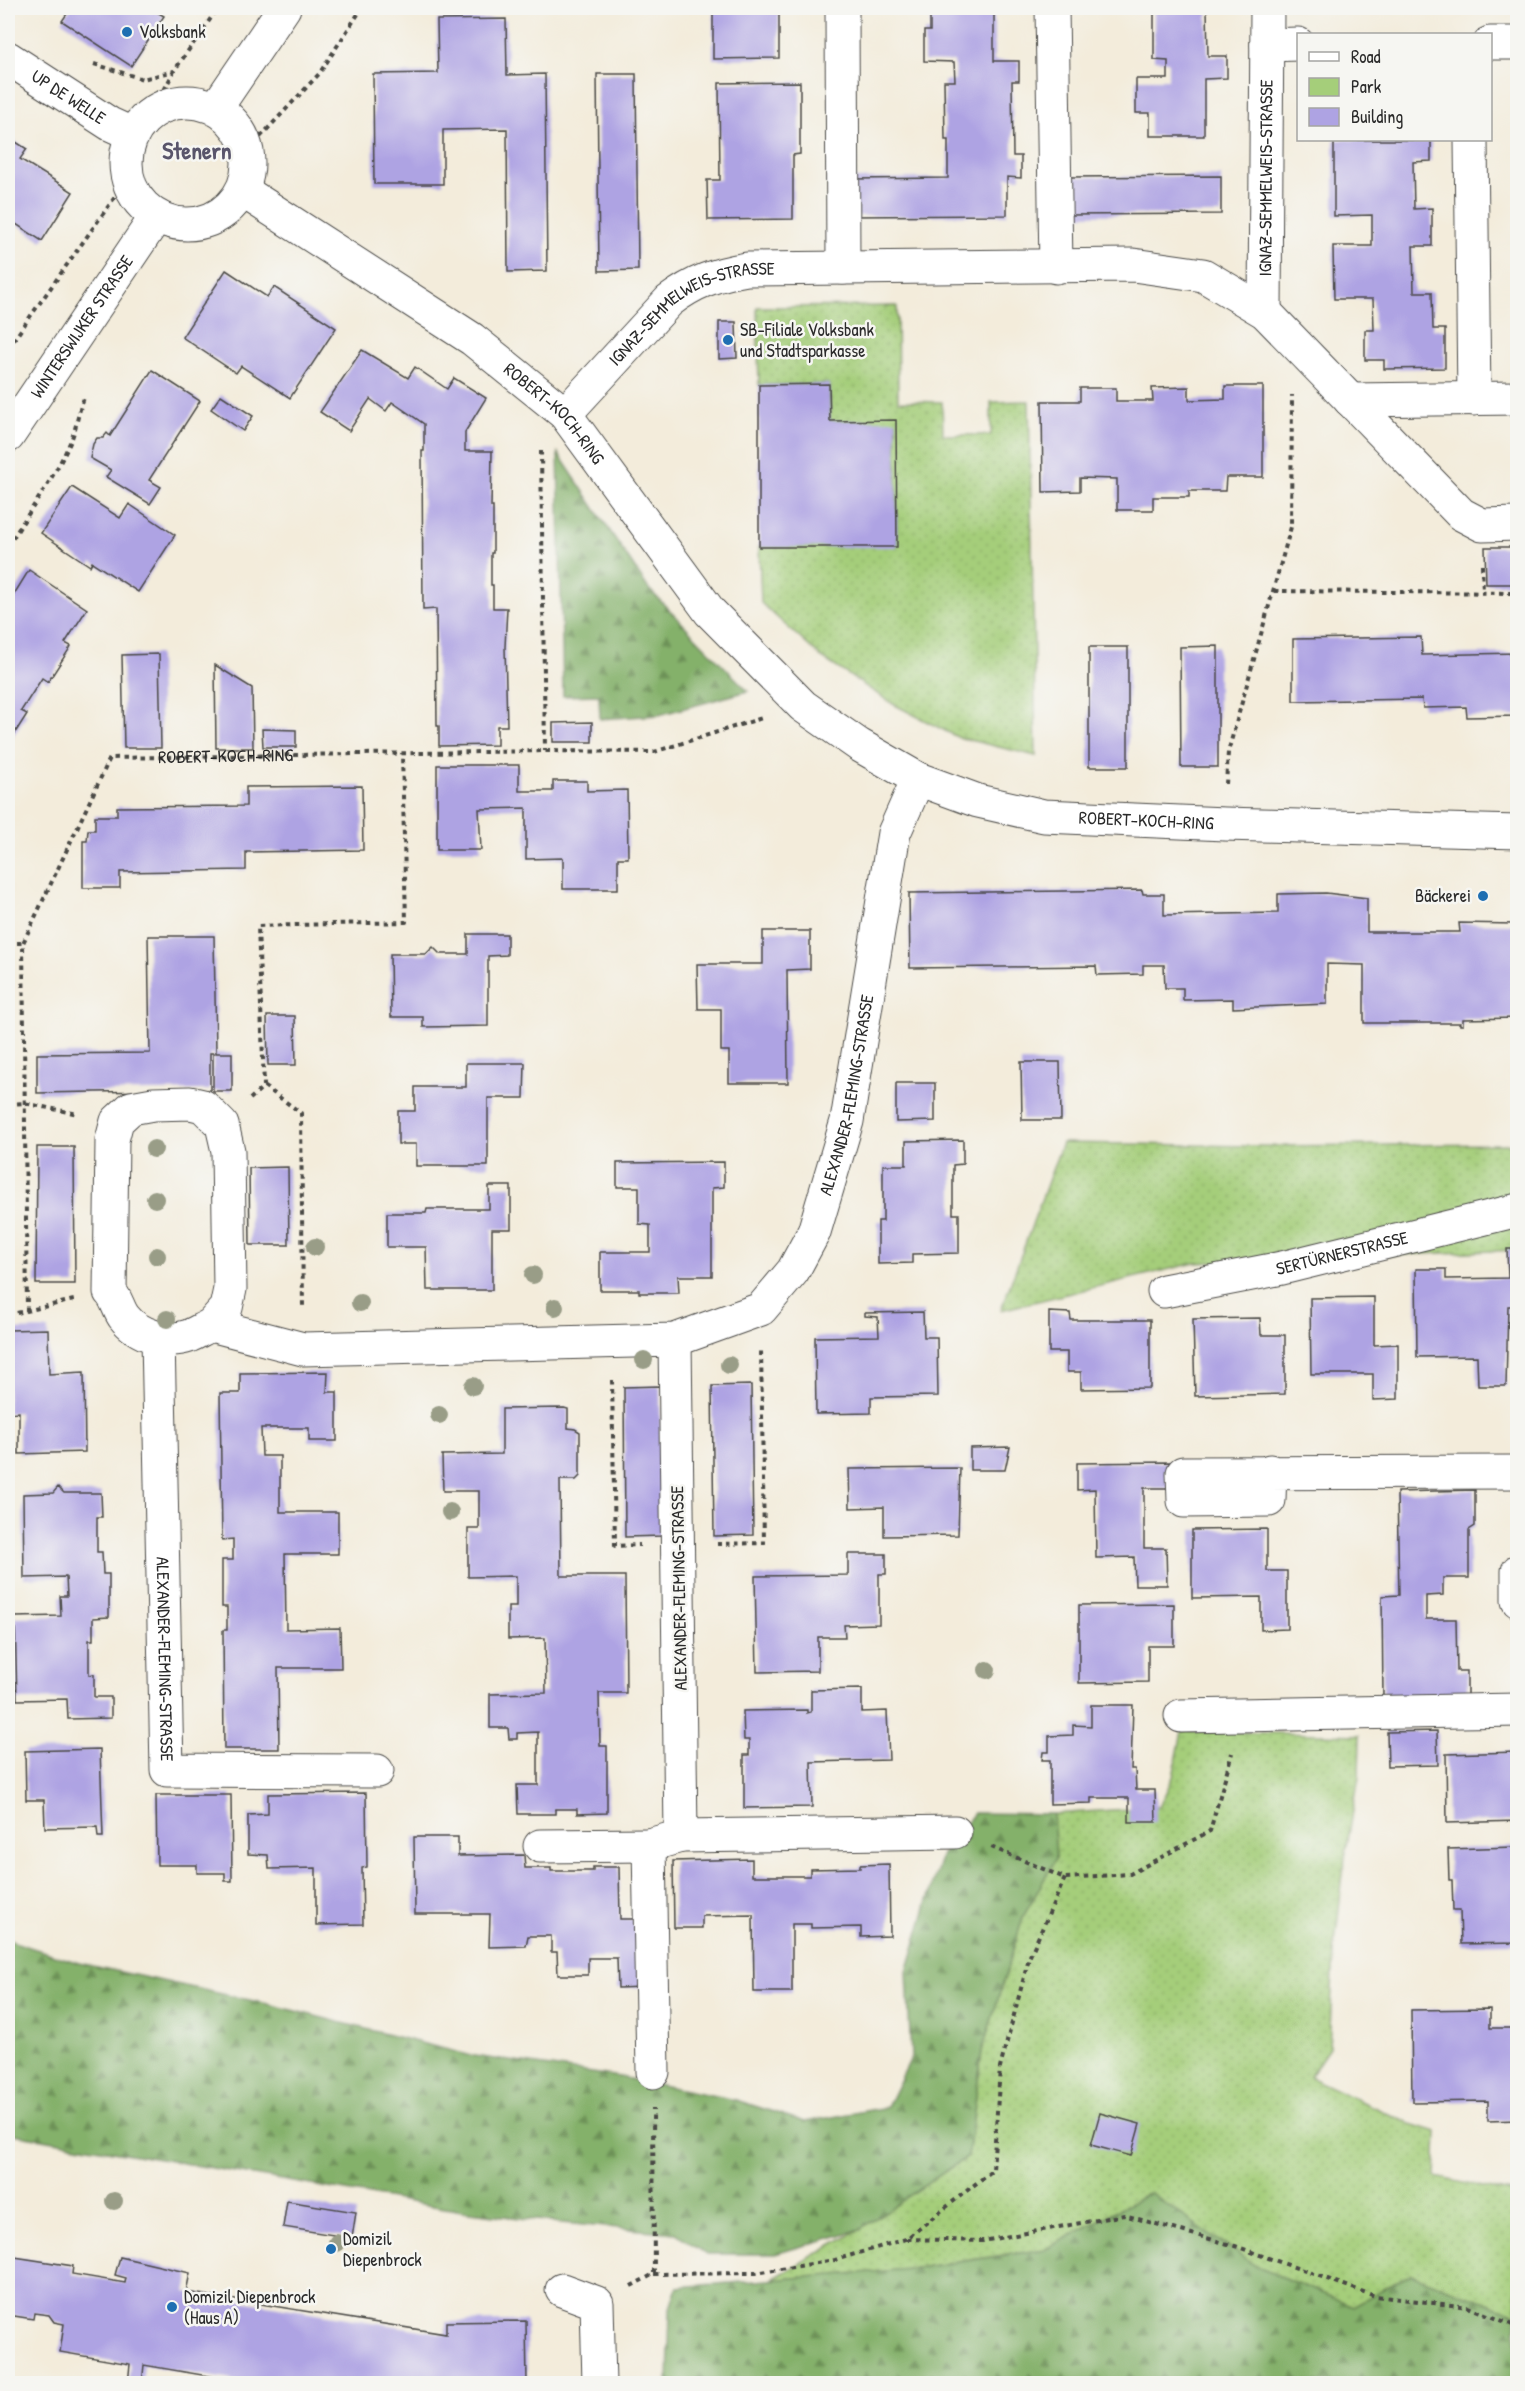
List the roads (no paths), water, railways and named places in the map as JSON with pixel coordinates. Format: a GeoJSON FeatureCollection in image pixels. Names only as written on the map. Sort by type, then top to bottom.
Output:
{"type":"FeatureCollection","features":[{"type":"Feature","properties":{"kind":"street"},"geometry":{"type":"LineString","coordinates":[[216,108],[284,8]]}},
{"type":"Feature","properties":{"kind":"street"},"geometry":{"type":"LineString","coordinates":[[842,8],[843,268]]}},
{"type":"Feature","properties":{"kind":"street"},"geometry":{"type":"LineString","coordinates":[[1052,8],[1056,267]]}},
{"type":"Feature","properties":{"kind":"street","name":"IGNAZ-SEMMELWEIS-STRASSE"},"geometry":{"type":"LineString","coordinates":[[1265,312],[1283,44],[1267,8]]}},
{"type":"Feature","properties":{"kind":"street"},"geometry":{"type":"LineString","coordinates":[[1492,43],[1518,43]]}},
{"type":"Feature","properties":{"kind":"street","name":"UP DE WELLE"},"geometry":{"type":"LineString","coordinates":[[8,58],[111,124],[132,134]]}},
{"type":"Feature","properties":{"kind":"street"},"geometry":{"type":"LineString","coordinates":[[174,102],[195,102],[216,108],[231,118],[242,132],[248,150],[249,171],[243,191],[227,210],[205,222],[180,224],[156,217],[138,201],[127,180],[125,156],[132,134],[154,110],[174,102]]}},
{"type":"Feature","properties":{"kind":"street"},"geometry":{"type":"LineString","coordinates":[[1471,141],[1474,399]]}},
{"type":"Feature","properties":{"kind":"street","name":"ROBERT-KOCH-RING"},"geometry":{"type":"LineString","coordinates":[[243,191],[472,339],[565,414],[710,612],[803,705],[859,745],[918,779],[978,801],[1044,816],[1225,824],[1518,832]]}},
{"type":"Feature","properties":{"kind":"street","name":"WINTERSWIJKER STRASSE"},"geometry":{"type":"LineString","coordinates":[[8,436],[77,330],[156,217]]}},
{"type":"Feature","properties":{"kind":"street","name":"IGNAZ-SEMMELWEIS-STRASSE"},"geometry":{"type":"LineString","coordinates":[[565,414],[669,301],[688,286],[728,272],[747,269],[1133,265],[1203,275],[1265,312],[1461,514],[1482,525],[1518,524]]}},
{"type":"Feature","properties":{"kind":"street"},"geometry":{"type":"LineString","coordinates":[[1350,400],[1518,398]]}},
{"type":"Feature","properties":{"kind":"street","name":"ALEXANDER-FLEMING-STRASSE"},"geometry":{"type":"LineString","coordinates":[[211,1325],[303,1349],[675,1340],[761,1309],[794,1270],[814,1232],[847,1121],[894,833],[918,779]]}},
{"type":"Feature","properties":{"kind":"street"},"geometry":{"type":"LineString","coordinates":[[190,1103],[203,1106],[222,1125],[228,1151],[230,1289],[226,1308],[211,1325],[188,1337],[159,1338],[132,1326],[122,1315],[110,1292],[112,1140],[117,1122],[131,1108],[153,1104],[190,1103]]}},
{"type":"Feature","properties":{"kind":"street","name":"SERTÜRNERSTRASSE"},"geometry":{"type":"LineString","coordinates":[[1164,1291],[1282,1268],[1518,1210]]}},
{"type":"Feature","properties":{"kind":"street","name":"ALEXANDER-FLEMING-STRASSE"},"geometry":{"type":"LineString","coordinates":[[159,1338],[167,1770],[377,1771]]}},
{"type":"Feature","properties":{"kind":"street","name":"ALEXANDER-FLEMING-STRASSE"},"geometry":{"type":"LineString","coordinates":[[675,1340],[681,1836]]}},
{"type":"Feature","properties":{"kind":"street"},"geometry":{"type":"LineString","coordinates":[[1270,1472],[1518,1472]]}},
{"type":"Feature","properties":{"kind":"street"},"geometry":{"type":"LineString","coordinates":[[1518,1571],[1518,1601]]}},
{"type":"Feature","properties":{"kind":"street"},"geometry":{"type":"LineString","coordinates":[[1180,1716],[1518,1710]]}},
{"type":"Feature","properties":{"kind":"street"},"geometry":{"type":"LineString","coordinates":[[540,1846],[649,1845],[681,1836],[955,1832]]}},
{"type":"Feature","properties":{"kind":"street"},"geometry":{"type":"LineString","coordinates":[[649,1845],[653,2072]]}},
{"type":"Feature","properties":{"kind":"street"},"geometry":{"type":"LineString","coordinates":[[562,2290],[597,2303],[599,2384]]}},
{"type":"Feature","properties":{"kind":"place","name":"Volksbank"},"geometry":{"type":"Point","coordinates":[127,32]}},
{"type":"Feature","properties":{"kind":"place","name":"SB-Filiale Volksbank und Stadtsparkasse"},"geometry":{"type":"Point","coordinates":[728,340]}},
{"type":"Feature","properties":{"kind":"place","name":"Bäckerei"},"geometry":{"type":"Point","coordinates":[1483,896]}},
{"type":"Feature","properties":{"kind":"place","name":"Domizil Diepenbrock"},"geometry":{"type":"Point","coordinates":[331,2249]}},
{"type":"Feature","properties":{"kind":"place","name":"Domizil Diepenbrock (Haus A)"},"geometry":{"type":"Point","coordinates":[172,2307]}},
{"type":"Feature","properties":{"kind":"district","name":"Stenern"},"geometry":{"type":"Point","coordinates":[197,151]}}]}
